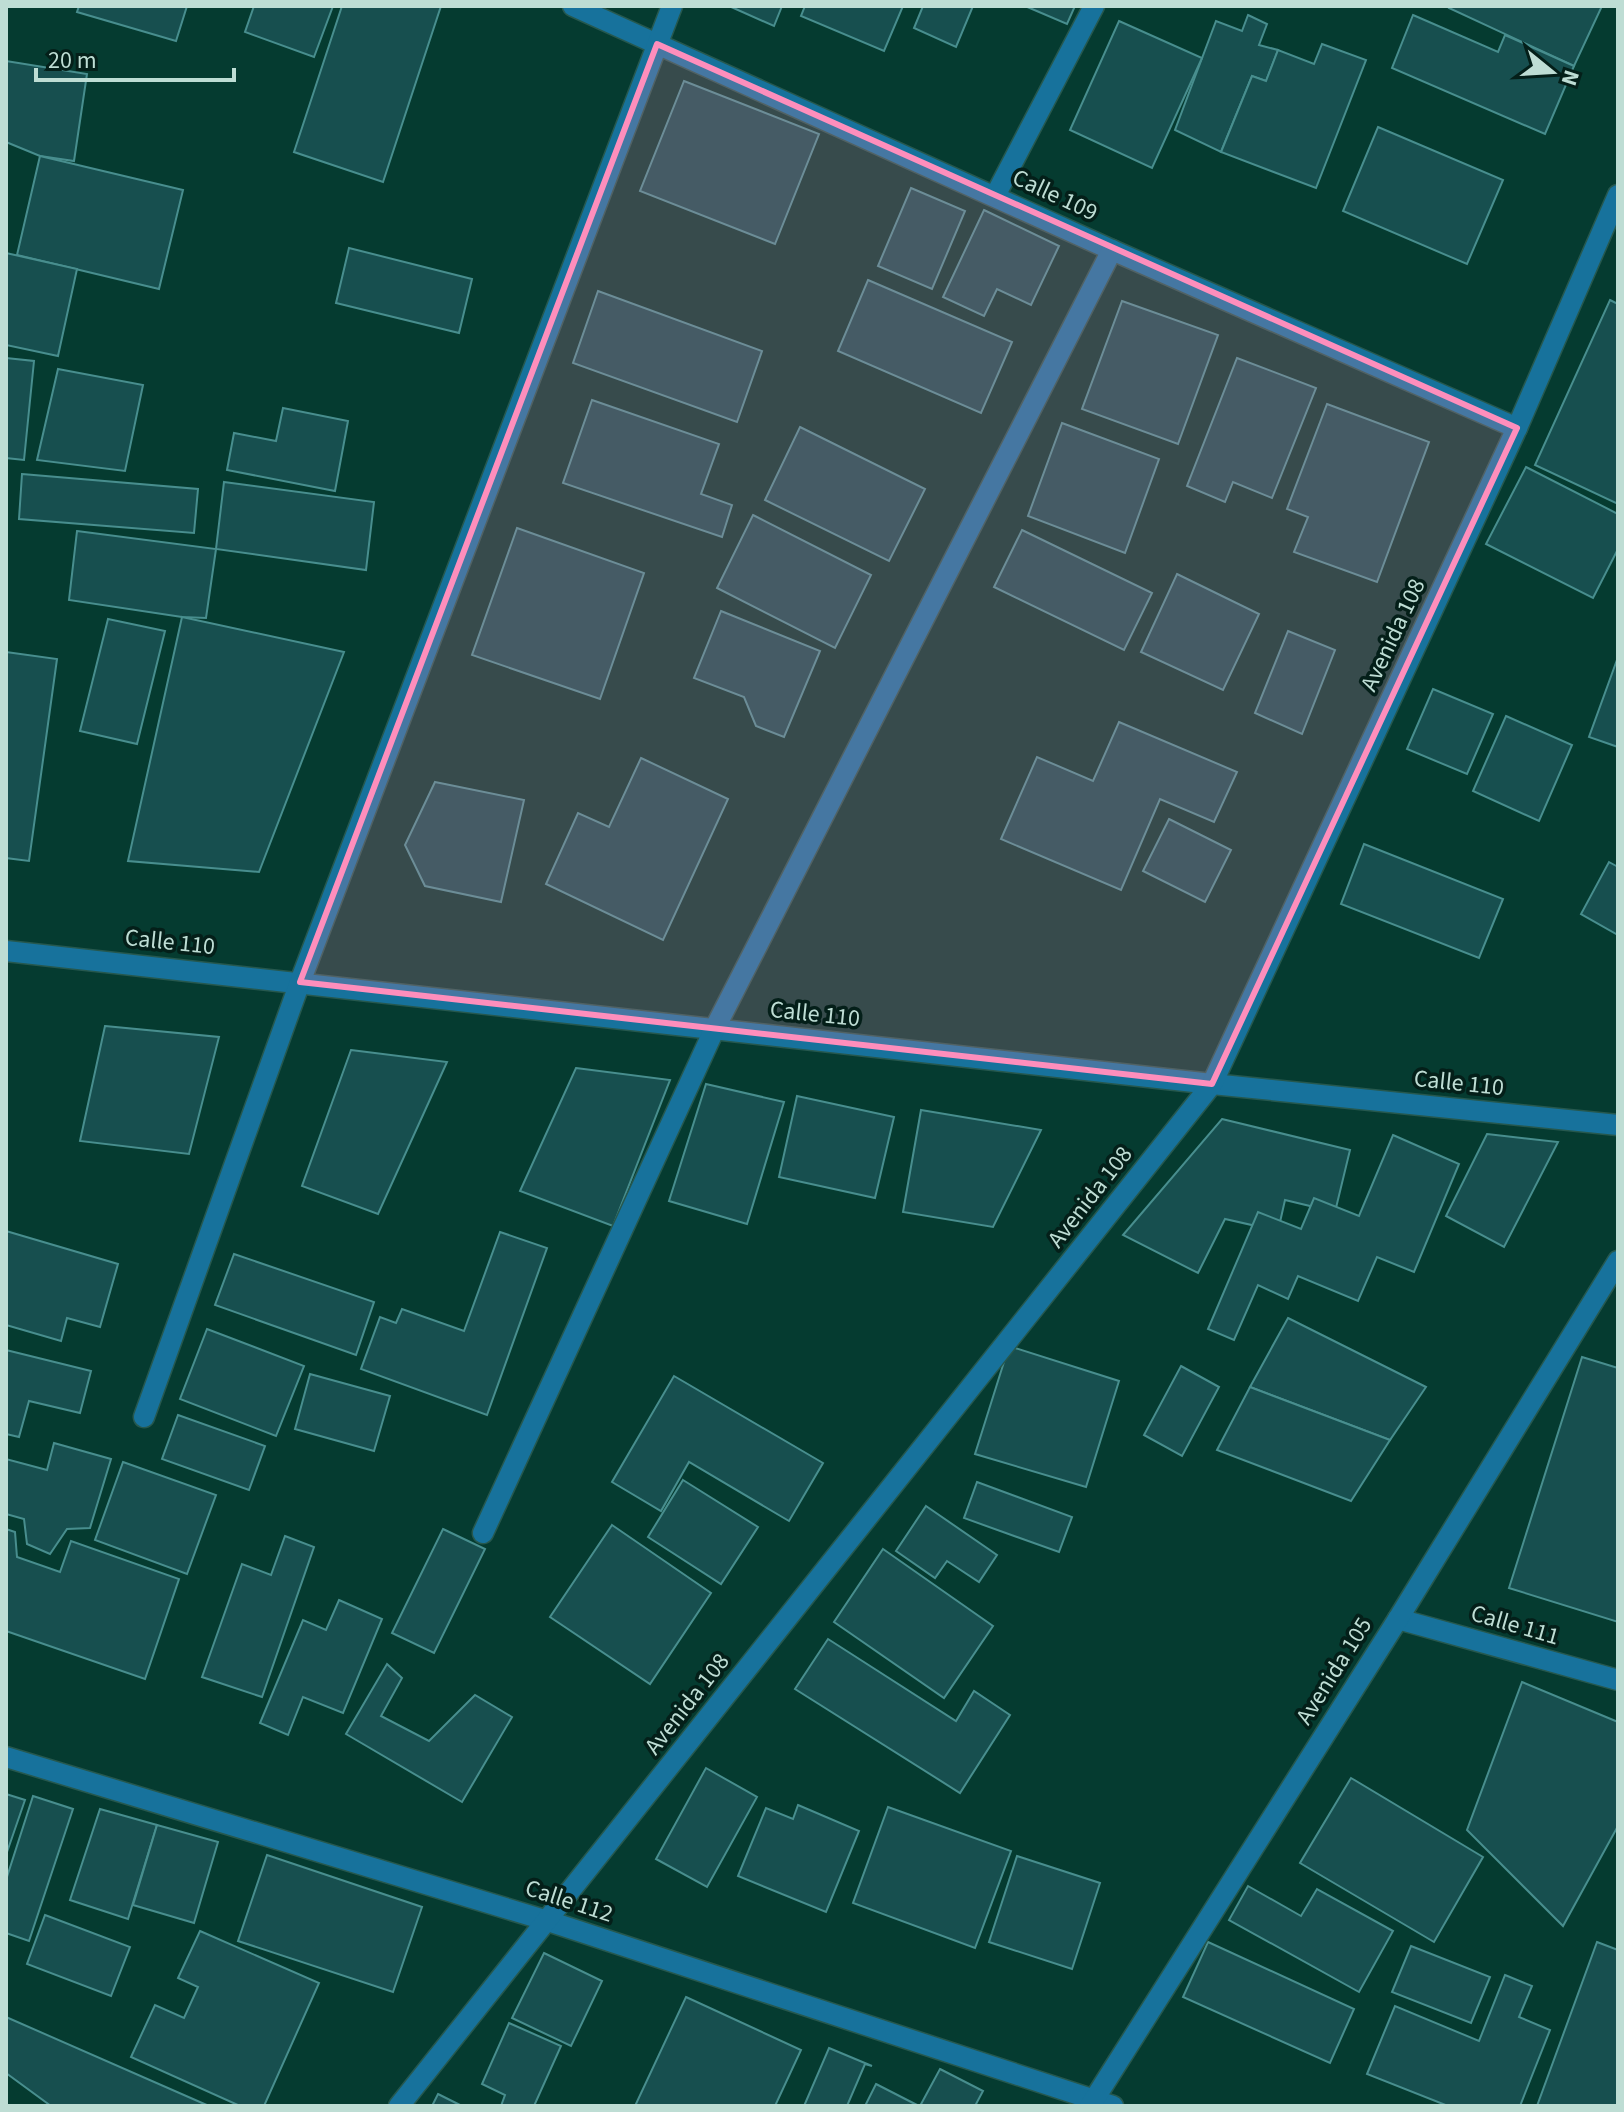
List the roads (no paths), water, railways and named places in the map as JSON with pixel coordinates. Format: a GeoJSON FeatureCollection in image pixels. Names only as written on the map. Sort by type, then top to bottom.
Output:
{"type":"FeatureCollection","features":[{"type":"Feature","properties":{"kind":"street","name":"Calle 109"},"geometry":{"type":"LineString","coordinates":[[573,6],[1112,250],[1517,428]]}},
{"type":"Feature","properties":{"kind":"street"},"geometry":{"type":"LineString","coordinates":[[144,1417],[300,982],[672,6]]}},
{"type":"Feature","properties":{"kind":"street"},"geometry":{"type":"LineString","coordinates":[[995,196],[1094,6]]}},
{"type":"Feature","properties":{"kind":"street","name":"Avenida 108"},"geometry":{"type":"LineString","coordinates":[[399,2106],[1212,1084],[1517,428],[1618,195]]}},
{"type":"Feature","properties":{"kind":"street"},"geometry":{"type":"LineString","coordinates":[[483,1533],[715,1028],[1112,250]]}},
{"type":"Feature","properties":{"kind":"street","name":"Calle 110"},"geometry":{"type":"LineString","coordinates":[[6,951],[1212,1084],[1618,1125]]}},
{"type":"Feature","properties":{"kind":"street","name":"Avenida 105"},"geometry":{"type":"LineString","coordinates":[[1099,2104],[1618,1261]]}},
{"type":"Feature","properties":{"kind":"street","name":"Calle 111"},"geometry":{"type":"LineString","coordinates":[[1398,1619],[1618,1680]]}},
{"type":"Feature","properties":{"kind":"street","name":"Calle 112"},"geometry":{"type":"LineString","coordinates":[[6,1757],[548,1921],[1099,2104]]}}]}
